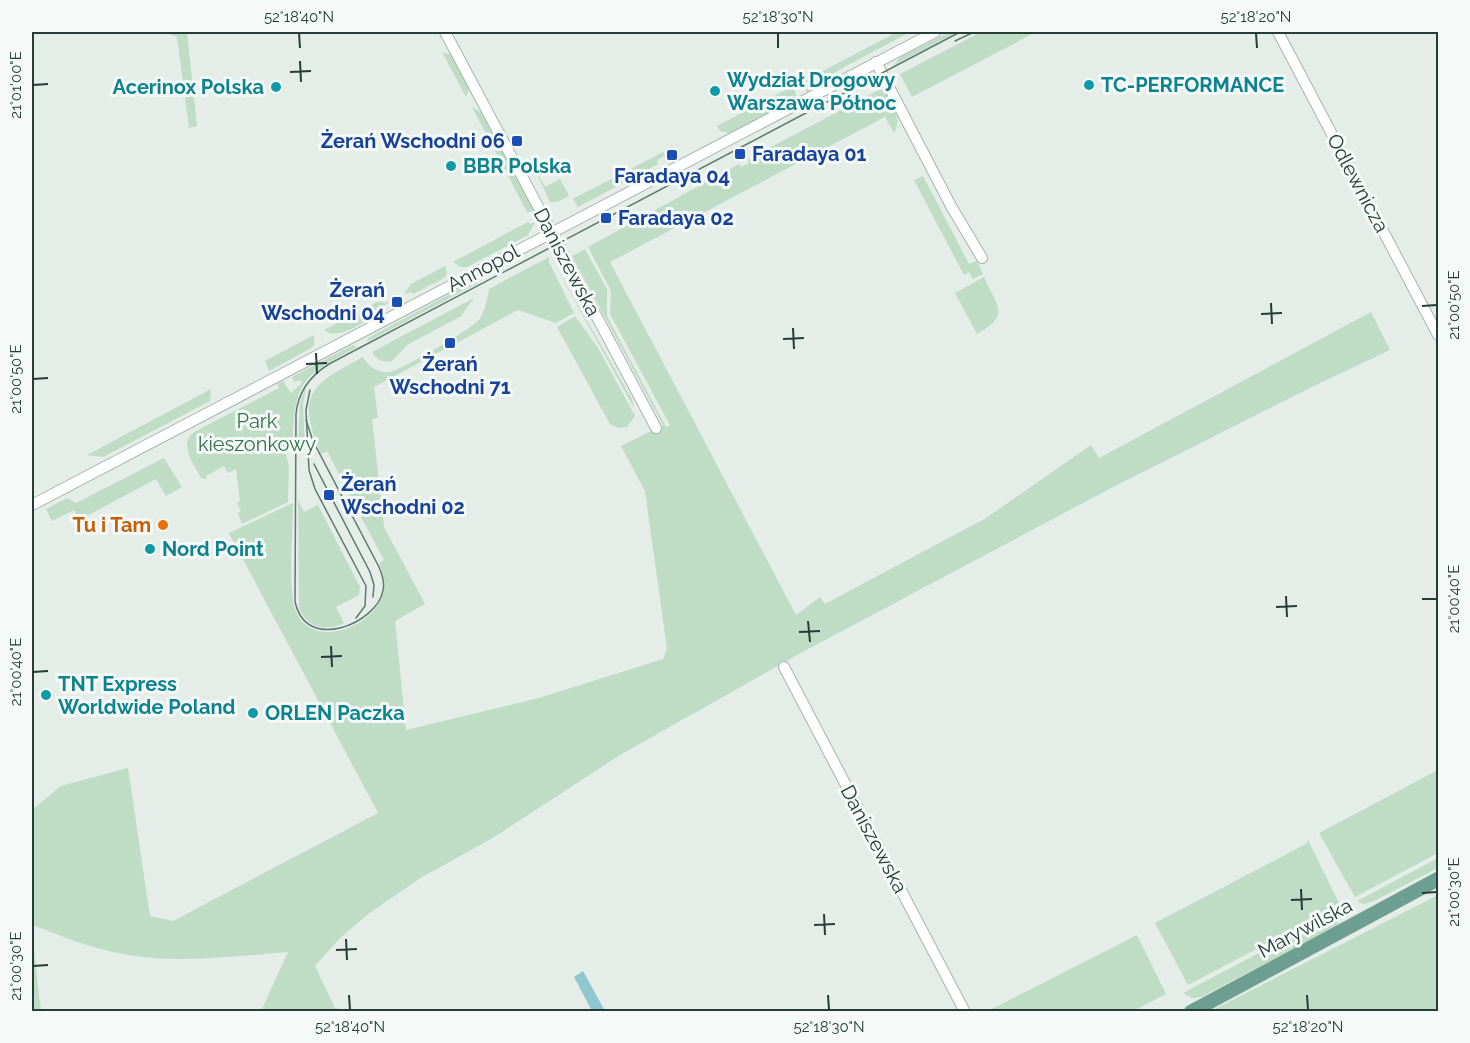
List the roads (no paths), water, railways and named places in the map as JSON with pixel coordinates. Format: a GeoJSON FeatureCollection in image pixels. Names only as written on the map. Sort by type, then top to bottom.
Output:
{"type":"FeatureCollection","features":[{"type":"Feature","properties":{"kind":"main road","name":"Marywilska"},"geometry":{"type":"LineString","coordinates":[[1191,1011],[1438,879]]}},
{"type":"Feature","properties":{"kind":"street","name":"Daniszewska"},"geometry":{"type":"LineString","coordinates":[[445,32],[656,428]]}},
{"type":"Feature","properties":{"kind":"street","name":"Annopol"},"geometry":{"type":"LineString","coordinates":[[32,505],[934,32]]}},
{"type":"Feature","properties":{"kind":"street","name":"Odlewnicza"},"geometry":{"type":"LineString","coordinates":[[1278,32],[1438,335]]}},
{"type":"Feature","properties":{"kind":"street"},"geometry":{"type":"LineString","coordinates":[[876,62],[951,206],[982,258]]}},
{"type":"Feature","properties":{"kind":"street","name":"Daniszewska"},"geometry":{"type":"LineString","coordinates":[[784,667],[965,1011]]}},
{"type":"Feature","properties":{"kind":"water"},"geometry":{"type":"Polygon","coordinates":[[[583,971],[605,1011],[592,1011],[574,977],[583,971]]]}},
{"type":"Feature","properties":{"kind":"tram line"},"geometry":{"type":"LineString","coordinates":[[306,420],[313,441],[379,567],[383,581],[383,590],[378,602],[369,613],[341,628],[326,630],[312,626],[301,617],[295,601],[296,414],[302,391],[316,374],[329,364],[960,32]]}},
{"type":"Feature","properties":{"kind":"tram line"},"geometry":{"type":"LineString","coordinates":[[955,41],[974,32]]}},
{"type":"Feature","properties":{"kind":"tram line"},"geometry":{"type":"LineString","coordinates":[[310,390],[306,410],[309,470],[315,489],[366,586],[365,606],[356,618]]}},
{"type":"Feature","properties":{"kind":"tram line"},"geometry":{"type":"LineString","coordinates":[[314,464],[370,572],[374,585],[373,597]]}},
{"type":"Feature","properties":{"kind":"place","name":"TC-PERFORMANCE"},"geometry":{"type":"Point","coordinates":[1089,85]}},
{"type":"Feature","properties":{"kind":"place","name":"Acerinox Polska"},"geometry":{"type":"Point","coordinates":[276,87]}},
{"type":"Feature","properties":{"kind":"place","name":"Wydział Drogowy Warszawa Północ"},"geometry":{"type":"Point","coordinates":[715,91]}},
{"type":"Feature","properties":{"kind":"place","name":"Żerań Wschodni 06"},"geometry":{"type":"Point","coordinates":[517,141]}},
{"type":"Feature","properties":{"kind":"place","name":"Faradaya 01"},"geometry":{"type":"Point","coordinates":[740,154]}},
{"type":"Feature","properties":{"kind":"place","name":"Faradaya 04"},"geometry":{"type":"Point","coordinates":[672,155]}},
{"type":"Feature","properties":{"kind":"place","name":"BBR Polska"},"geometry":{"type":"Point","coordinates":[451,166]}},
{"type":"Feature","properties":{"kind":"place","name":"Faradaya 02"},"geometry":{"type":"Point","coordinates":[606,218]}},
{"type":"Feature","properties":{"kind":"place","name":"Żerań Wschodni 04"},"geometry":{"type":"Point","coordinates":[397,302]}},
{"type":"Feature","properties":{"kind":"place","name":"Żerań Wschodni 71"},"geometry":{"type":"Point","coordinates":[450,343]}},
{"type":"Feature","properties":{"kind":"place","name":"Żerań Wschodni 02"},"geometry":{"type":"Point","coordinates":[329,495]}},
{"type":"Feature","properties":{"kind":"place","name":"Tu i Tam"},"geometry":{"type":"Point","coordinates":[163,525]}},
{"type":"Feature","properties":{"kind":"place","name":"Nord Point"},"geometry":{"type":"Point","coordinates":[150,549]}},
{"type":"Feature","properties":{"kind":"place","name":"TNT Express Worldwide Poland"},"geometry":{"type":"Point","coordinates":[46,695]}},
{"type":"Feature","properties":{"kind":"place","name":"ORLEN Paczka"},"geometry":{"type":"Point","coordinates":[253,713]}},
{"type":"Feature","properties":{"kind":"park label","name":"Park kieszonkowy"},"geometry":{"type":"Point","coordinates":[257,432]}}]}
